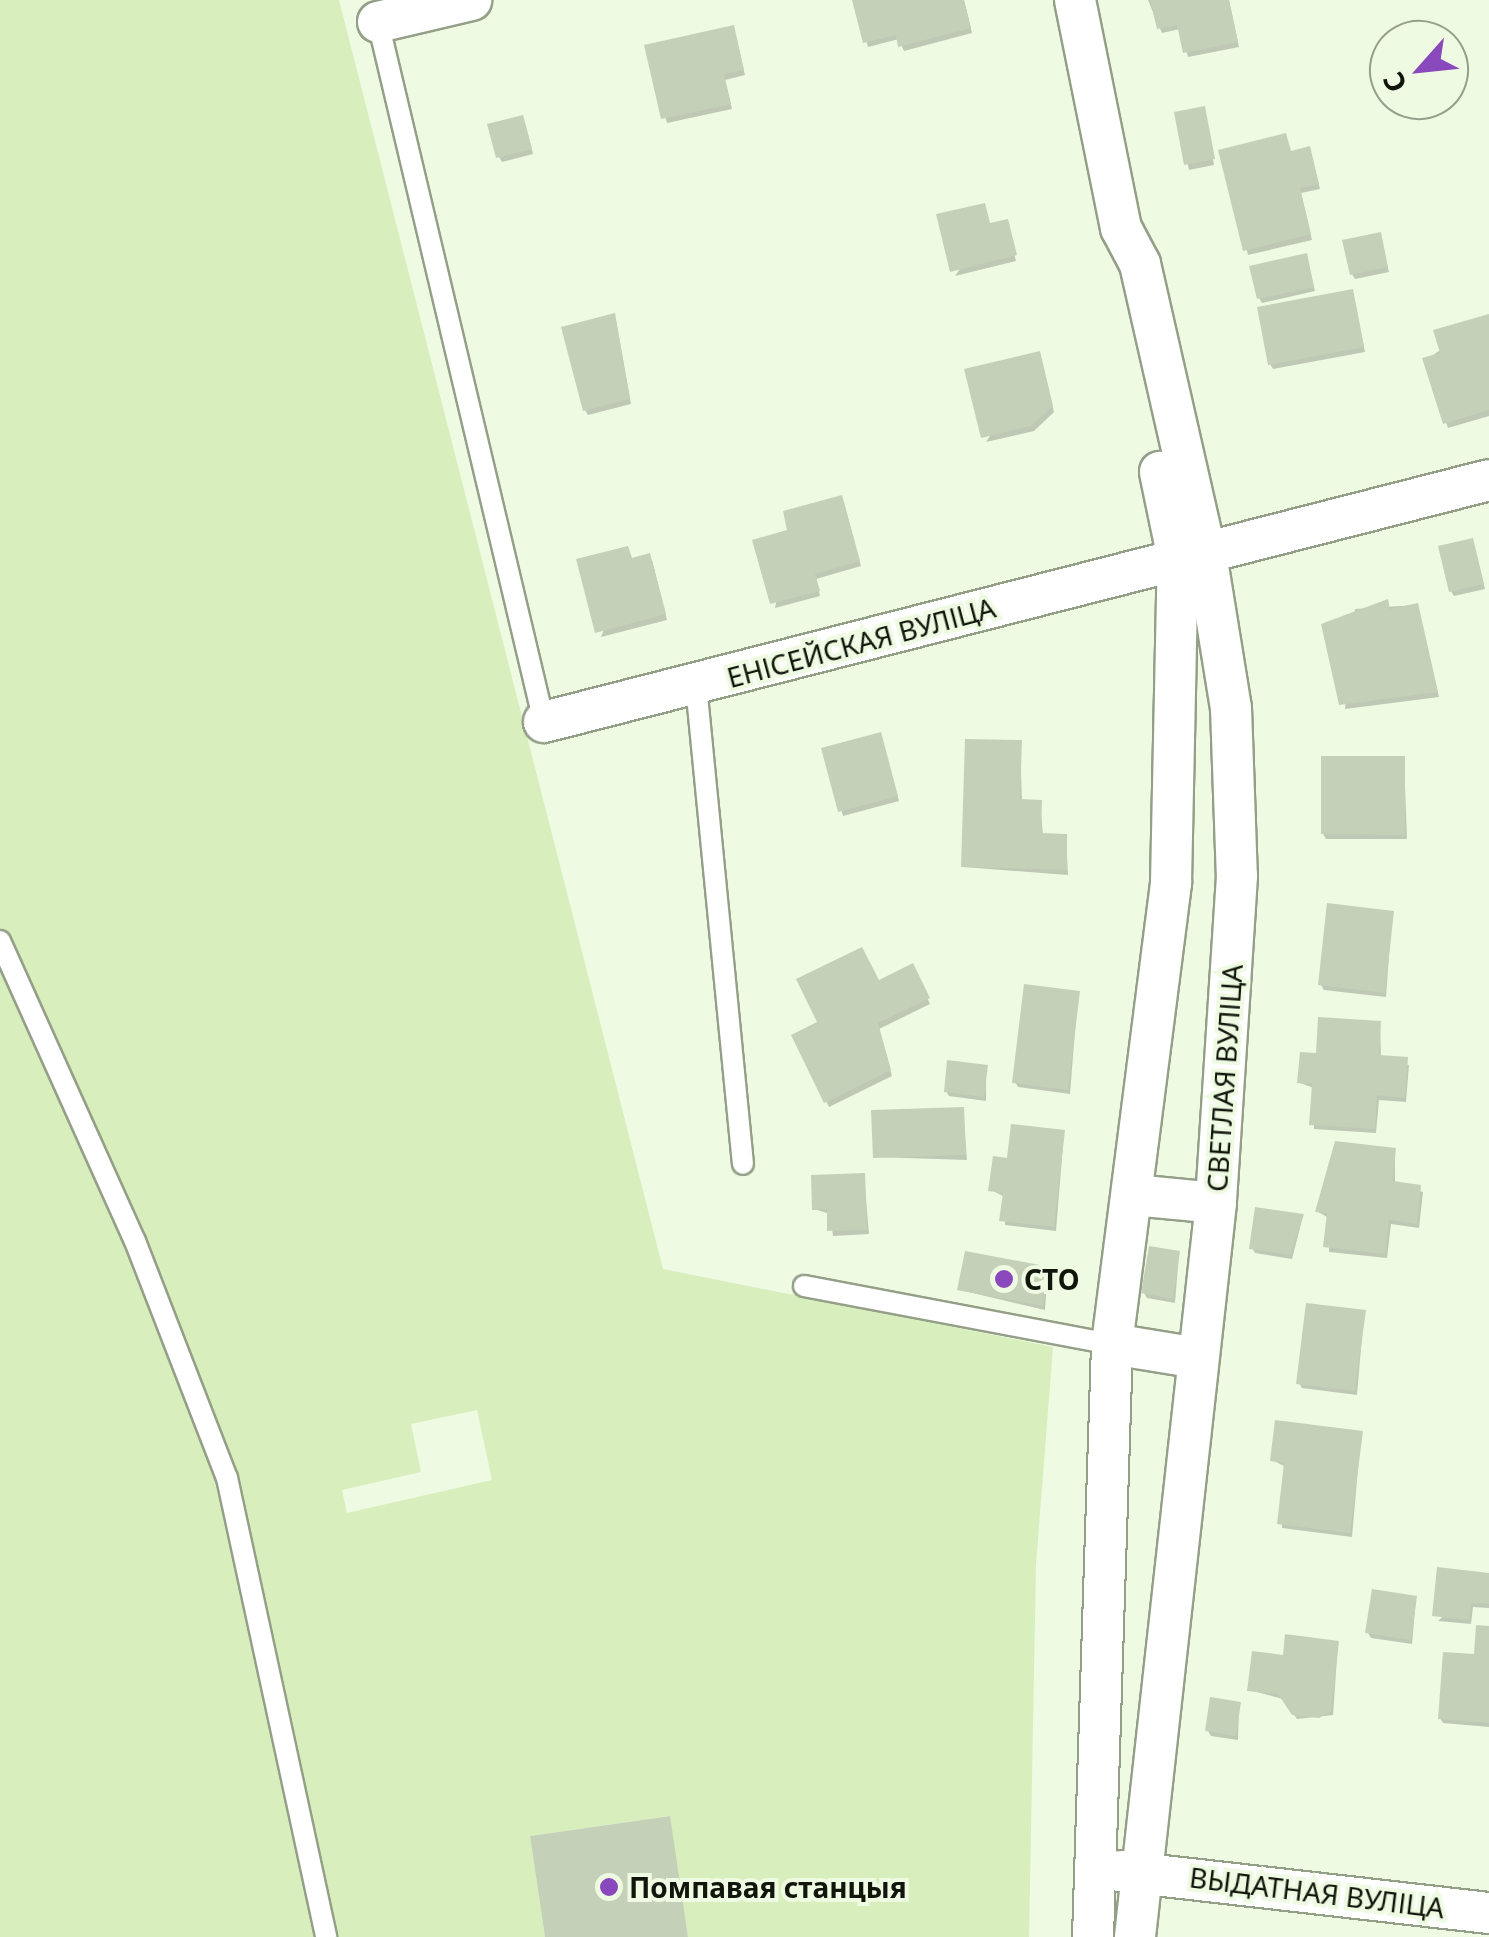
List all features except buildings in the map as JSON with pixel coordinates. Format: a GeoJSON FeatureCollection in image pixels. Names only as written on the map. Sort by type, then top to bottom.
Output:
{"type":"FeatureCollection","features":[{"type":"Feature","properties":{"kind":"street"},"geometry":{"type":"LineString","coordinates":[[378,22],[470,0]]}},
{"type":"Feature","properties":{"kind":"street","name":"СВЕТЛАЯ ВУЛІЦА"},"geometry":{"type":"LineString","coordinates":[[1075,0],[1121,228],[1118,263],[1231,708],[1237,876],[1216,1203],[1135,1937]]}},
{"type":"Feature","properties":{"kind":"street","name":"ЕНІСЕЙСКАЯ ВУЛІЦА"},"geometry":{"type":"LineString","coordinates":[[544,722],[1489,480]]}},
{"type":"Feature","properties":{"kind":"street","name":"СВЕТЛАЯ ВУЛІЦА"},"geometry":{"type":"LineString","coordinates":[[1093,1937],[1112,1344],[1171,883],[1192,556]]}},
{"type":"Feature","properties":{"kind":"street"},"geometry":{"type":"LineString","coordinates":[[1171,883],[1237,876]]}},
{"type":"Feature","properties":{"kind":"street"},"geometry":{"type":"LineString","coordinates":[[1134,1195],[1216,1203]]}},
{"type":"Feature","properties":{"kind":"street"},"geometry":{"type":"LineString","coordinates":[[1112,1344],[1198,1358]]}},
{"type":"Feature","properties":{"kind":"street","name":"ВЫДАТНАЯ ВУЛІЦА"},"geometry":{"type":"LineString","coordinates":[[1097,1869],[1489,1913]]}},
{"type":"Feature","properties":{"kind":"lane"},"geometry":{"type":"LineString","coordinates":[[378,22],[544,722]]}},
{"type":"Feature","properties":{"kind":"lane"},"geometry":{"type":"LineString","coordinates":[[696,686],[743,1164]]}},
{"type":"Feature","properties":{"kind":"lane"},"geometry":{"type":"LineString","coordinates":[[0,941],[134,1241],[227,1478],[326,1937]]}},
{"type":"Feature","properties":{"kind":"lane"},"geometry":{"type":"LineString","coordinates":[[804,1286],[1112,1344]]}},
{"type":"Feature","properties":{"kind":"green space"},"geometry":{"type":"Polygon","coordinates":[[[0,0],[339,0],[663,1269],[1053,1347],[1036,1564],[1029,1937],[688,1937],[669,1816],[530,1836],[545,1937],[0,1937],[0,0]],[[477,1410],[411,1424],[421,1472],[342,1490],[347,1513],[492,1480],[477,1410]]]}},
{"type":"Feature","properties":{"kind":"place","name":"СТО"},"geometry":{"type":"Point","coordinates":[1004,1279]}},
{"type":"Feature","properties":{"kind":"place","name":"Помпавая станцыя"},"geometry":{"type":"Point","coordinates":[609,1887]}}]}
